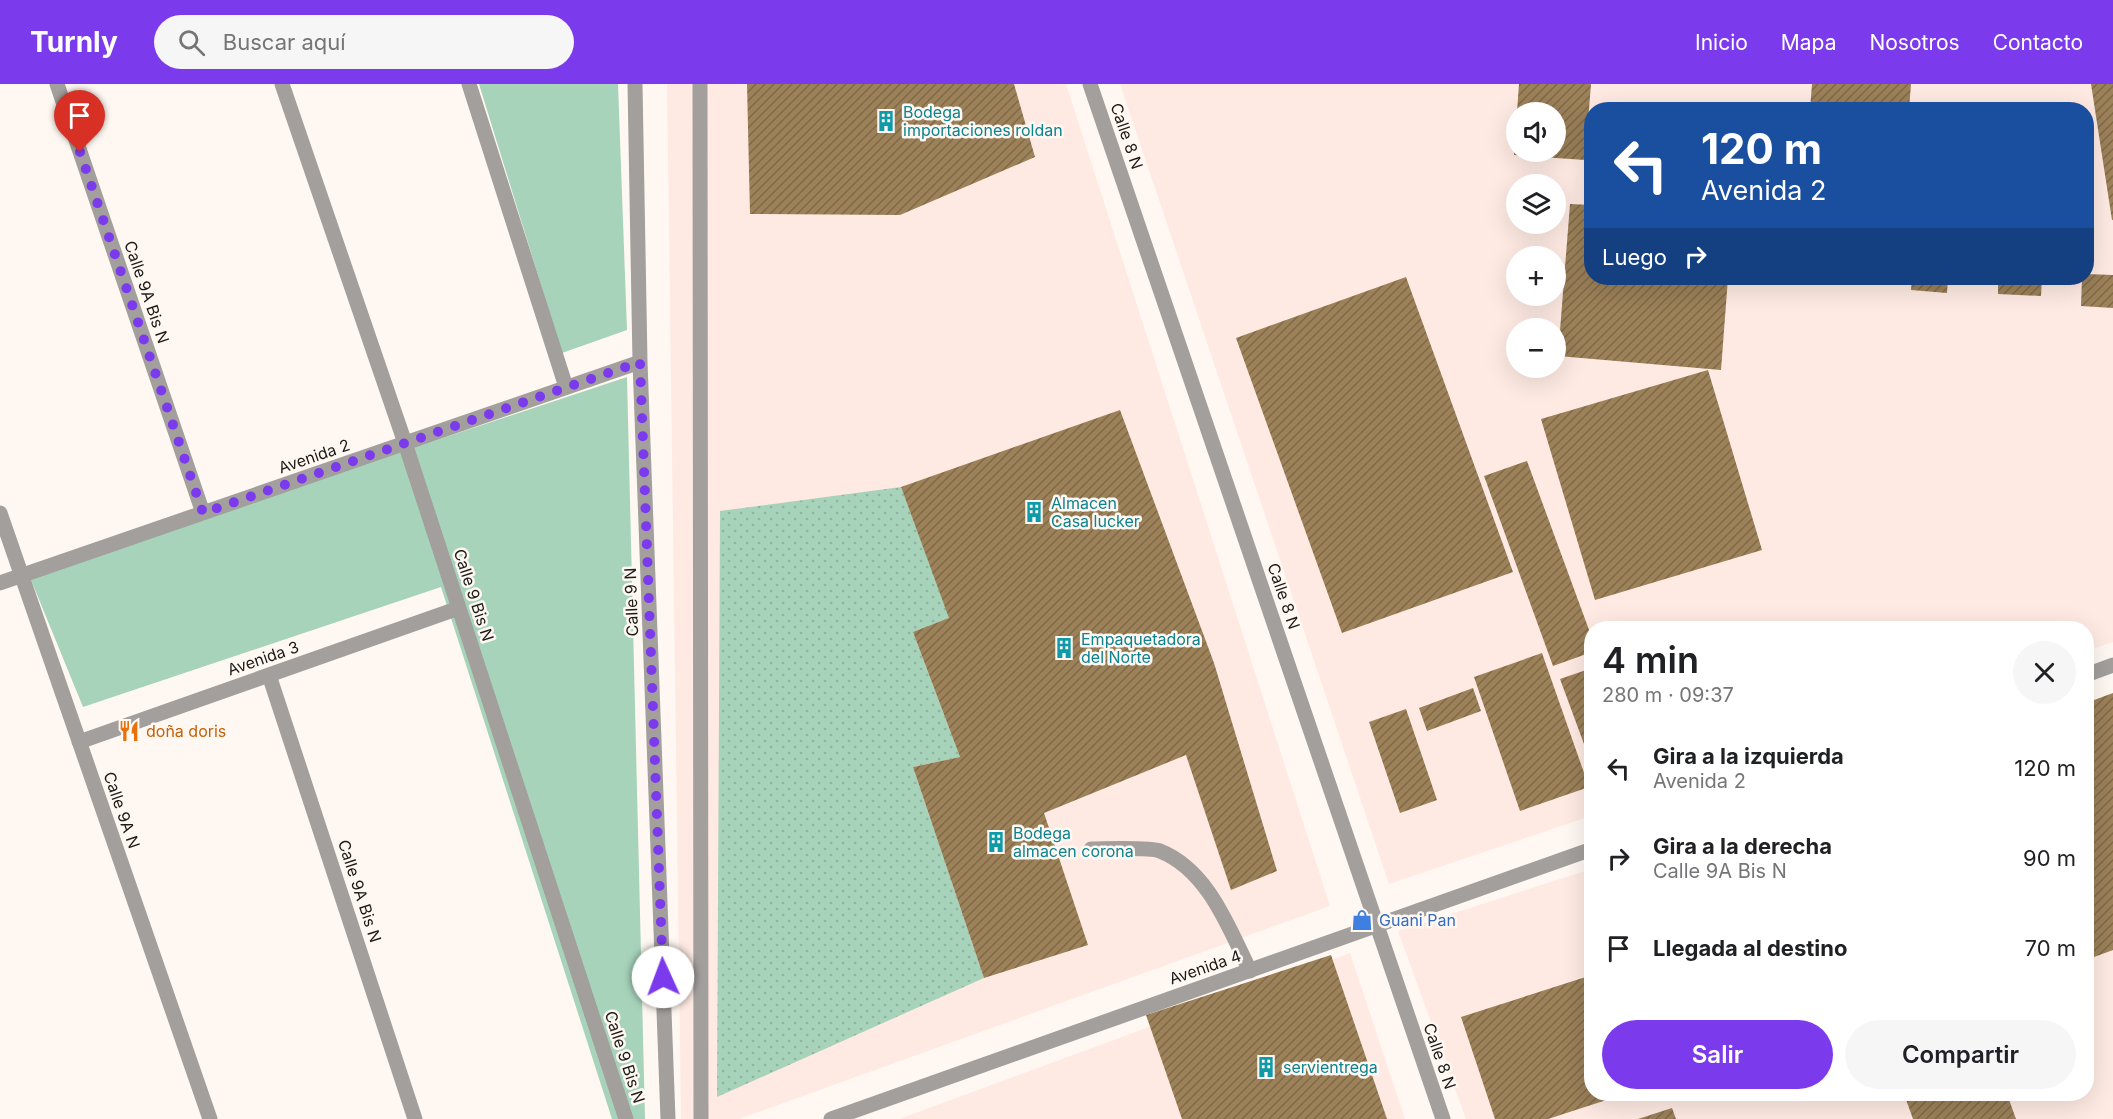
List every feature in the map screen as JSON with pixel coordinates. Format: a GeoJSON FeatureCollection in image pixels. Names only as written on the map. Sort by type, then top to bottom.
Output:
{"type":"FeatureCollection","features":[{"type":"Feature","properties":{"kind":"street","name":"Calle 9A Bis N"},"geometry":{"type":"LineString","coordinates":[[57,84],[203,513]]}},
{"type":"Feature","properties":{"kind":"street","name":"Calle 9 Bis N"},"geometry":{"type":"LineString","coordinates":[[282,84],[405,443],[626,1119]]}},
{"type":"Feature","properties":{"kind":"street"},"geometry":{"type":"LineString","coordinates":[[469,84],[566,387]]}},
{"type":"Feature","properties":{"kind":"street","name":"Calle 9 N"},"geometry":{"type":"LineString","coordinates":[[634,84],[640,362],[668,1119]]}},
{"type":"Feature","properties":{"kind":"street"},"geometry":{"type":"LineString","coordinates":[[700,84],[701,1119]]}},
{"type":"Feature","properties":{"kind":"street","name":"Calle 8 N"},"geometry":{"type":"LineString","coordinates":[[1090,84],[1443,1119]]}},
{"type":"Feature","properties":{"kind":"street","name":"Avenida 2"},"geometry":{"type":"LineString","coordinates":[[0,583],[640,362]]}},
{"type":"Feature","properties":{"kind":"street","name":"Calle 9A N"},"geometry":{"type":"LineString","coordinates":[[0,513],[210,1119]]}},
{"type":"Feature","properties":{"kind":"street","name":"Avenida 3"},"geometry":{"type":"LineString","coordinates":[[79,742],[459,608]]}},
{"type":"Feature","properties":{"kind":"street"},"geometry":{"type":"LineString","coordinates":[[2094,672],[2113,665]]}},
{"type":"Feature","properties":{"kind":"street","name":"Calle 9A Bis N"},"geometry":{"type":"LineString","coordinates":[[269,675],[416,1119]]}},
{"type":"Feature","properties":{"kind":"street"},"geometry":{"type":"LineString","coordinates":[[1091,849],[1158,849],[1187,866],[1218,905],[1250,971]]}},
{"type":"Feature","properties":{"kind":"street","name":"Avenida 4"},"geometry":{"type":"LineString","coordinates":[[831,1119],[1584,852]]}},
{"type":"Feature","properties":{"kind":"shaded area"},"geometry":{"type":"Polygon","coordinates":[[[667,84],[1066,84],[1330,906],[739,1119],[681,1119],[667,84]]]}},
{"type":"Feature","properties":{"kind":"shaded area"},"geometry":{"type":"Polygon","coordinates":[[[1120,84],[2113,84],[2113,642],[2094,649],[2094,621],[1584,621],[1584,818],[1389,884],[1120,84]]]}},
{"type":"Feature","properties":{"kind":"shaded area"},"geometry":{"type":"Polygon","coordinates":[[[2113,699],[2113,1119],[1466,1119],[1398,931],[1584,871],[1584,1101],[2094,1101],[2094,706],[2113,699]]]}},
{"type":"Feature","properties":{"kind":"shaded area","name":"servientrega"},"geometry":{"type":"Polygon","coordinates":[[[1350,953],[1405,1119],[899,1119],[1350,953]]]}},
{"type":"Feature","properties":{"kind":"green space"},"geometry":{"type":"Polygon","coordinates":[[[479,84],[618,84],[627,330],[562,353],[479,84]]]}},
{"type":"Feature","properties":{"kind":"green space"},"geometry":{"type":"Polygon","coordinates":[[[627,377],[645,1119],[612,1119],[441,587],[83,707],[29,575],[627,377]]]}},
{"type":"Feature","properties":{"kind":"green space"},"geometry":{"type":"Polygon","coordinates":[[[901,487],[950,619],[913,632],[960,757],[913,767],[984,978],[717,1097],[720,511],[901,487]]]}},
{"type":"Feature","properties":{"kind":"building","name":"Bodega importaciones roldan"},"geometry":{"type":"Polygon","coordinates":[[[747,84],[1014,84],[1035,157],[900,215],[750,214],[747,84]]]}},
{"type":"Feature","properties":{"kind":"building"},"geometry":{"type":"Polygon","coordinates":[[[1519,84],[1591,84],[1590,102],[1584,102],[1584,160],[1566,159],[1566,102],[1518,102],[1519,84]]]}},
{"type":"Feature","properties":{"kind":"building"},"geometry":{"type":"Polygon","coordinates":[[[1812,84],[1911,84],[1910,102],[1811,102],[1812,84]]]}},
{"type":"Feature","properties":{"kind":"building"},"geometry":{"type":"Polygon","coordinates":[[[2091,84],[2113,84],[2113,220],[2112,220],[2091,84]]]}},
{"type":"Feature","properties":{"kind":"building"},"geometry":{"type":"Polygon","coordinates":[[[1570,204],[1584,205],[1584,285],[1727,285],[1721,370],[1566,357],[1566,318],[1561,318],[1562,306],[1566,306],[1566,255],[1570,204]]]}},
{"type":"Feature","properties":{"kind":"building"},"geometry":{"type":"Polygon","coordinates":[[[2094,274],[2113,275],[2113,308],[2081,306],[2082,285],[2094,285],[2094,274]]]}},
{"type":"Feature","properties":{"kind":"building"},"geometry":{"type":"Polygon","coordinates":[[[1406,277],[1513,572],[1342,633],[1236,338],[1406,277]]]}},
{"type":"Feature","properties":{"kind":"building"},"geometry":{"type":"Polygon","coordinates":[[[1911,285],[1948,285],[1947,293],[1911,290],[1911,285]]]}},
{"type":"Feature","properties":{"kind":"building"},"geometry":{"type":"Polygon","coordinates":[[[1998,285],[2042,285],[2041,296],[1998,294],[1998,285]]]}},
{"type":"Feature","properties":{"kind":"building"},"geometry":{"type":"Polygon","coordinates":[[[1708,370],[1762,550],[1595,600],[1541,419],[1708,370]]]}},
{"type":"Feature","properties":{"kind":"building"},"geometry":{"type":"Polygon","coordinates":[[[1120,410],[1214,663],[1277,871],[1231,890],[1186,755],[1044,813],[1088,945],[984,978],[913,767],[960,757],[913,632],[949,618],[901,487],[1120,410]]]}},
{"type":"Feature","properties":{"kind":"building"},"geometry":{"type":"Polygon","coordinates":[[[1527,461],[1586,621],[1584,655],[1553,666],[1484,476],[1527,461]]]}},
{"type":"Feature","properties":{"kind":"building"},"geometry":{"type":"Polygon","coordinates":[[[1542,653],[1584,773],[1584,789],[1520,811],[1474,677],[1542,653]]]}},
{"type":"Feature","properties":{"kind":"building"},"geometry":{"type":"Polygon","coordinates":[[[1584,671],[1584,744],[1560,679],[1584,671]]]}},
{"type":"Feature","properties":{"kind":"building"},"geometry":{"type":"Polygon","coordinates":[[[1473,688],[1481,711],[1427,731],[1419,708],[1473,688]]]}},
{"type":"Feature","properties":{"kind":"building"},"geometry":{"type":"Polygon","coordinates":[[[2113,693],[2113,950],[2094,957],[2094,700],[2113,693]]]}},
{"type":"Feature","properties":{"kind":"building"},"geometry":{"type":"Polygon","coordinates":[[[1406,709],[1437,800],[1400,813],[1369,722],[1406,709]]]}},
{"type":"Feature","properties":{"kind":"building","name":"servientrega"},"geometry":{"type":"Polygon","coordinates":[[[1331,955],[1387,1119],[1182,1119],[1146,1015],[1331,955]]]}},
{"type":"Feature","properties":{"kind":"building"},"geometry":{"type":"Polygon","coordinates":[[[1584,978],[1584,1101],[1603,1101],[1548,1119],[1495,1119],[1461,1017],[1584,978]]]}},
{"type":"Feature","properties":{"kind":"building"},"geometry":{"type":"Polygon","coordinates":[[[1907,1101],[2010,1101],[2016,1119],[1913,1119],[1907,1101]]]}},
{"type":"Feature","properties":{"kind":"building"},"geometry":{"type":"Polygon","coordinates":[[[1672,1108],[1676,1119],[1638,1119],[1672,1108]]]}},
{"type":"Feature","properties":{"kind":"place","name":"Bodega importaciones roldan"},"geometry":{"type":"Point","coordinates":[886,121]}},
{"type":"Feature","properties":{"kind":"place","name":"Almacen Casa lucker"},"geometry":{"type":"Point","coordinates":[1034,512]}},
{"type":"Feature","properties":{"kind":"place","name":"Empaquetadora del Norte"},"geometry":{"type":"Point","coordinates":[1064,648]}},
{"type":"Feature","properties":{"kind":"place","name":"doña doris"},"geometry":{"type":"Point","coordinates":[129,731]}},
{"type":"Feature","properties":{"kind":"place","name":"Bodega almacen corona"},"geometry":{"type":"Point","coordinates":[996,842]}},
{"type":"Feature","properties":{"kind":"place","name":"Guani Pan"},"geometry":{"type":"Point","coordinates":[1362,920]}},
{"type":"Feature","properties":{"kind":"place","name":"servientrega"},"geometry":{"type":"Point","coordinates":[1266,1067]}},
{"type":"Feature","properties":{"kind":"route"},"geometry":{"type":"LineString","coordinates":[[80,152],[203,513],[640,362],[663,977]]}}]}
